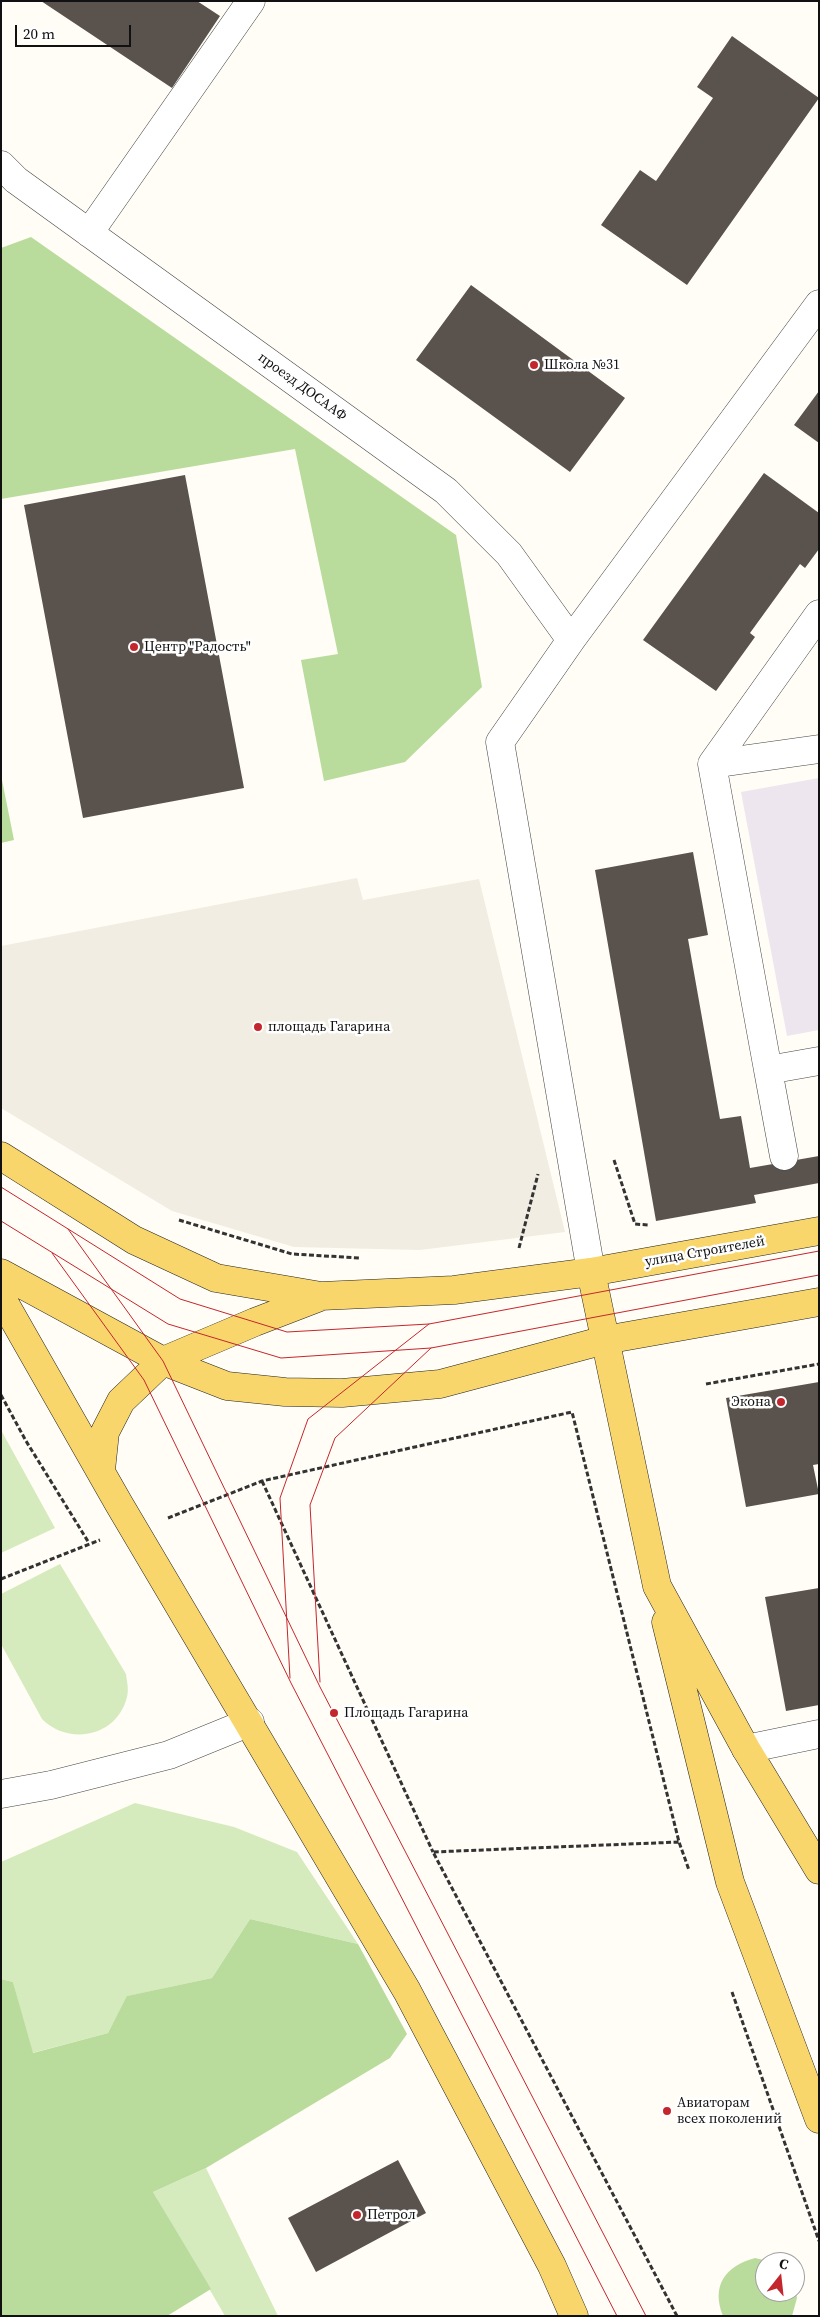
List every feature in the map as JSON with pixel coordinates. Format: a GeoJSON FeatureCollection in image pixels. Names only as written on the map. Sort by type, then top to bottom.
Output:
{"type":"FeatureCollection","features":[{"type":"Feature","properties":{"kind":"main road"},"geometry":{"type":"LineString","coordinates":[[1,1156],[134,1240],[216,1278],[321,1296]]}},
{"type":"Feature","properties":{"kind":"main road","name":"улица Строителей"},"geometry":{"type":"LineString","coordinates":[[321,1296],[454,1290],[591,1272],[819,1231]]}},
{"type":"Feature","properties":{"kind":"main road"},"geometry":{"type":"LineString","coordinates":[[1,1272],[163,1361],[227,1386],[285,1392],[342,1393],[440,1384],[605,1340],[819,1302]]}},
{"type":"Feature","properties":{"kind":"main road"},"geometry":{"type":"LineString","coordinates":[[591,1272],[657,1586],[730,1882],[819,2119]]}},
{"type":"Feature","properties":{"kind":"main road"},"geometry":{"type":"LineString","coordinates":[[101,1470],[105,1432],[121,1401],[163,1361],[321,1296]]}},
{"type":"Feature","properties":{"kind":"main road"},"geometry":{"type":"LineString","coordinates":[[1,1297],[135,1531],[250,1722],[407,1991],[552,2266],[574,2316]]}},
{"type":"Feature","properties":{"kind":"main road"},"geometry":{"type":"LineString","coordinates":[[657,1586],[746,1748],[819,1870]]}},
{"type":"Feature","properties":{"kind":"street"},"geometry":{"type":"LineString","coordinates":[[89,233],[251,1]]}},
{"type":"Feature","properties":{"kind":"street","name":"проезд ДОСААФ"},"geometry":{"type":"LineString","coordinates":[[1,165],[16,180],[446,490],[509,554],[571,640]]}},
{"type":"Feature","properties":{"kind":"street"},"geometry":{"type":"LineString","coordinates":[[591,1272],[500,742],[571,640],[819,304]]}},
{"type":"Feature","properties":{"kind":"street"},"geometry":{"type":"LineString","coordinates":[[784,1156],[712,764],[819,614]]}},
{"type":"Feature","properties":{"kind":"street"},"geometry":{"type":"LineString","coordinates":[[712,764],[819,749]]}},
{"type":"Feature","properties":{"kind":"street"},"geometry":{"type":"LineString","coordinates":[[768,1070],[819,1061]]}},
{"type":"Feature","properties":{"kind":"street"},"geometry":{"type":"LineString","coordinates":[[1,1794],[51,1786],[169,1755],[250,1722]]}},
{"type":"Feature","properties":{"kind":"street"},"geometry":{"type":"LineString","coordinates":[[746,1748],[819,1734]]}},
{"type":"Feature","properties":{"kind":"path"},"geometry":{"type":"LineString","coordinates":[[614,1160],[635,1224],[652,1226]]}},
{"type":"Feature","properties":{"kind":"path"},"geometry":{"type":"LineString","coordinates":[[510,1250],[519,1249],[538,1173]]}},
{"type":"Feature","properties":{"kind":"path"},"geometry":{"type":"LineString","coordinates":[[178,1220],[292,1254],[370,1258]]}},
{"type":"Feature","properties":{"kind":"path"},"geometry":{"type":"LineString","coordinates":[[706,1384],[819,1364]]}},
{"type":"Feature","properties":{"kind":"path"},"geometry":{"type":"LineString","coordinates":[[1,1395],[26,1441],[89,1543]]}},
{"type":"Feature","properties":{"kind":"path"},"geometry":{"type":"LineString","coordinates":[[1,1579],[89,1543],[135,1531],[262,1481],[572,1412],[680,1842],[692,1879]]}},
{"type":"Feature","properties":{"kind":"path"},"geometry":{"type":"LineString","coordinates":[[262,1481],[433,1852],[677,2316]]}},
{"type":"Feature","properties":{"kind":"path"},"geometry":{"type":"LineString","coordinates":[[433,1852],[680,1842]]}},
{"type":"Feature","properties":{"kind":"path"},"geometry":{"type":"LineString","coordinates":[[731,1990],[819,2241]]}},
{"type":"Feature","properties":{"kind":"shaded area"},"geometry":{"type":"Polygon","coordinates":[[[819,778],[819,1030],[787,1036],[741,792],[819,778]]]}},
{"type":"Feature","properties":{"kind":"shaded area","name":"площадь Гагарина"},"geometry":{"type":"Polygon","coordinates":[[[357,878],[363,900],[479,879],[565,1232],[420,1250],[294,1247],[172,1211],[1,1108],[1,946],[357,878]]]}},
{"type":"Feature","properties":{"kind":"green space"},"geometry":{"type":"Polygon","coordinates":[[[31,237],[456,535],[482,687],[405,762],[324,781],[301,660],[338,654],[295,449],[1,499],[1,248],[31,237]]]}},
{"type":"Feature","properties":{"kind":"green space"},"geometry":{"type":"Polygon","coordinates":[[[1,775],[14,840],[1,843],[1,775]]]}},
{"type":"Feature","properties":{"kind":"green space"},"geometry":{"type":"Polygon","coordinates":[[[1,1430],[55,1528],[1,1553],[1,1430]]]}},
{"type":"Feature","properties":{"kind":"green space"},"geometry":{"type":"Polygon","coordinates":[[[60,1564],[126,1674],[128,1694],[122,1711],[103,1729],[91,1733],[65,1733],[42,1719],[1,1644],[1,1594],[60,1564]]]}},
{"type":"Feature","properties":{"kind":"green space"},"geometry":{"type":"Polygon","coordinates":[[[135,1803],[234,1827],[297,1852],[358,1944],[250,1919],[212,1978],[128,1996],[108,2033],[32,2053],[13,1982],[1,1979],[1,1862],[135,1803]]]}},
{"type":"Feature","properties":{"kind":"green space"},"geometry":{"type":"Polygon","coordinates":[[[250,1919],[358,1944],[407,2034],[390,2058],[206,2168],[153,2192],[211,2289],[167,2316],[1,2316],[1,1979],[13,1982],[33,2053],[108,2033],[127,1996],[212,1978],[250,1919]]]}},
{"type":"Feature","properties":{"kind":"green space"},"geometry":{"type":"Polygon","coordinates":[[[206,2168],[278,2316],[225,2316],[153,2192],[206,2168]]]}},
{"type":"Feature","properties":{"kind":"green space"},"geometry":{"type":"Polygon","coordinates":[[[755,2258],[755,2302],[796,2302],[792,2316],[723,2316],[719,2295],[723,2279],[736,2266],[755,2258]]]}},
{"type":"Feature","properties":{"kind":"building"},"geometry":{"type":"Polygon","coordinates":[[[41,1],[197,1],[220,16],[172,88],[41,1]]]}},
{"type":"Feature","properties":{"kind":"building"},"geometry":{"type":"Polygon","coordinates":[[[732,36],[819,98],[687,285],[601,225],[640,170],[656,181],[713,98],[697,87],[732,36]]]}},
{"type":"Feature","properties":{"kind":"building"},"geometry":{"type":"Polygon","coordinates":[[[471,285],[625,398],[570,472],[416,360],[471,285]]]}},
{"type":"Feature","properties":{"kind":"building"},"geometry":{"type":"Polygon","coordinates":[[[819,391],[819,443],[794,425],[819,391]]]}},
{"type":"Feature","properties":{"kind":"building"},"geometry":{"type":"Polygon","coordinates":[[[764,473],[819,513],[819,549],[805,568],[800,564],[750,633],[755,637],[716,691],[643,640],[764,473]]]}},
{"type":"Feature","properties":{"kind":"building","name":"Центр \"Радость\""},"geometry":{"type":"Polygon","coordinates":[[[185,475],[244,788],[83,818],[24,505],[185,475]]]}},
{"type":"Feature","properties":{"kind":"building"},"geometry":{"type":"Polygon","coordinates":[[[693,852],[708,935],[688,939],[720,1119],[741,1116],[750,1168],[819,1156],[819,1183],[754,1195],[756,1203],[656,1221],[595,870],[693,852]]]}},
{"type":"Feature","properties":{"kind":"building"},"geometry":{"type":"Polygon","coordinates":[[[819,1382],[819,1464],[813,1465],[819,1494],[746,1507],[726,1398],[819,1382]]]}},
{"type":"Feature","properties":{"kind":"building"},"geometry":{"type":"Polygon","coordinates":[[[819,1588],[819,1705],[786,1711],[765,1597],[819,1588]]]}},
{"type":"Feature","properties":{"kind":"building","name":"Петрол"},"geometry":{"type":"Polygon","coordinates":[[[398,2160],[426,2213],[316,2272],[288,2218],[398,2160]]]}},
{"type":"Feature","properties":{"kind":"tram line"},"geometry":{"type":"LineString","coordinates":[[1,1187],[180,1299],[287,1332],[429,1324],[819,1251]]}},
{"type":"Feature","properties":{"kind":"tram line"},"geometry":{"type":"LineString","coordinates":[[1,1221],[168,1324],[281,1358],[431,1348],[819,1275]]}},
{"type":"Feature","properties":{"kind":"tram line"},"geometry":{"type":"LineString","coordinates":[[68,1229],[163,1361],[320,1687],[646,2316]]}},
{"type":"Feature","properties":{"kind":"tram line"},"geometry":{"type":"LineString","coordinates":[[52,1253],[144,1380],[291,1683],[617,2316]]}},
{"type":"Feature","properties":{"kind":"tram line"},"geometry":{"type":"LineString","coordinates":[[290,1678],[280,1498],[308,1419],[429,1324]]}},
{"type":"Feature","properties":{"kind":"tram line"},"geometry":{"type":"LineString","coordinates":[[320,1682],[310,1505],[335,1438],[431,1348]]}},
{"type":"Feature","properties":{"kind":"place","name":"Школа №31"},"geometry":{"type":"Point","coordinates":[534,365]}},
{"type":"Feature","properties":{"kind":"place","name":"Центр \"Радость\""},"geometry":{"type":"Point","coordinates":[134,647]}},
{"type":"Feature","properties":{"kind":"place","name":"площадь Гагарина"},"geometry":{"type":"Point","coordinates":[258,1027]}},
{"type":"Feature","properties":{"kind":"place","name":"Экона"},"geometry":{"type":"Point","coordinates":[781,1402]}},
{"type":"Feature","properties":{"kind":"place","name":"Площадь Гагарина"},"geometry":{"type":"Point","coordinates":[334,1713]}},
{"type":"Feature","properties":{"kind":"place","name":"Авиаторам всех поколений"},"geometry":{"type":"Point","coordinates":[667,2111]}},
{"type":"Feature","properties":{"kind":"place","name":"Петрол"},"geometry":{"type":"Point","coordinates":[357,2215]}}]}
